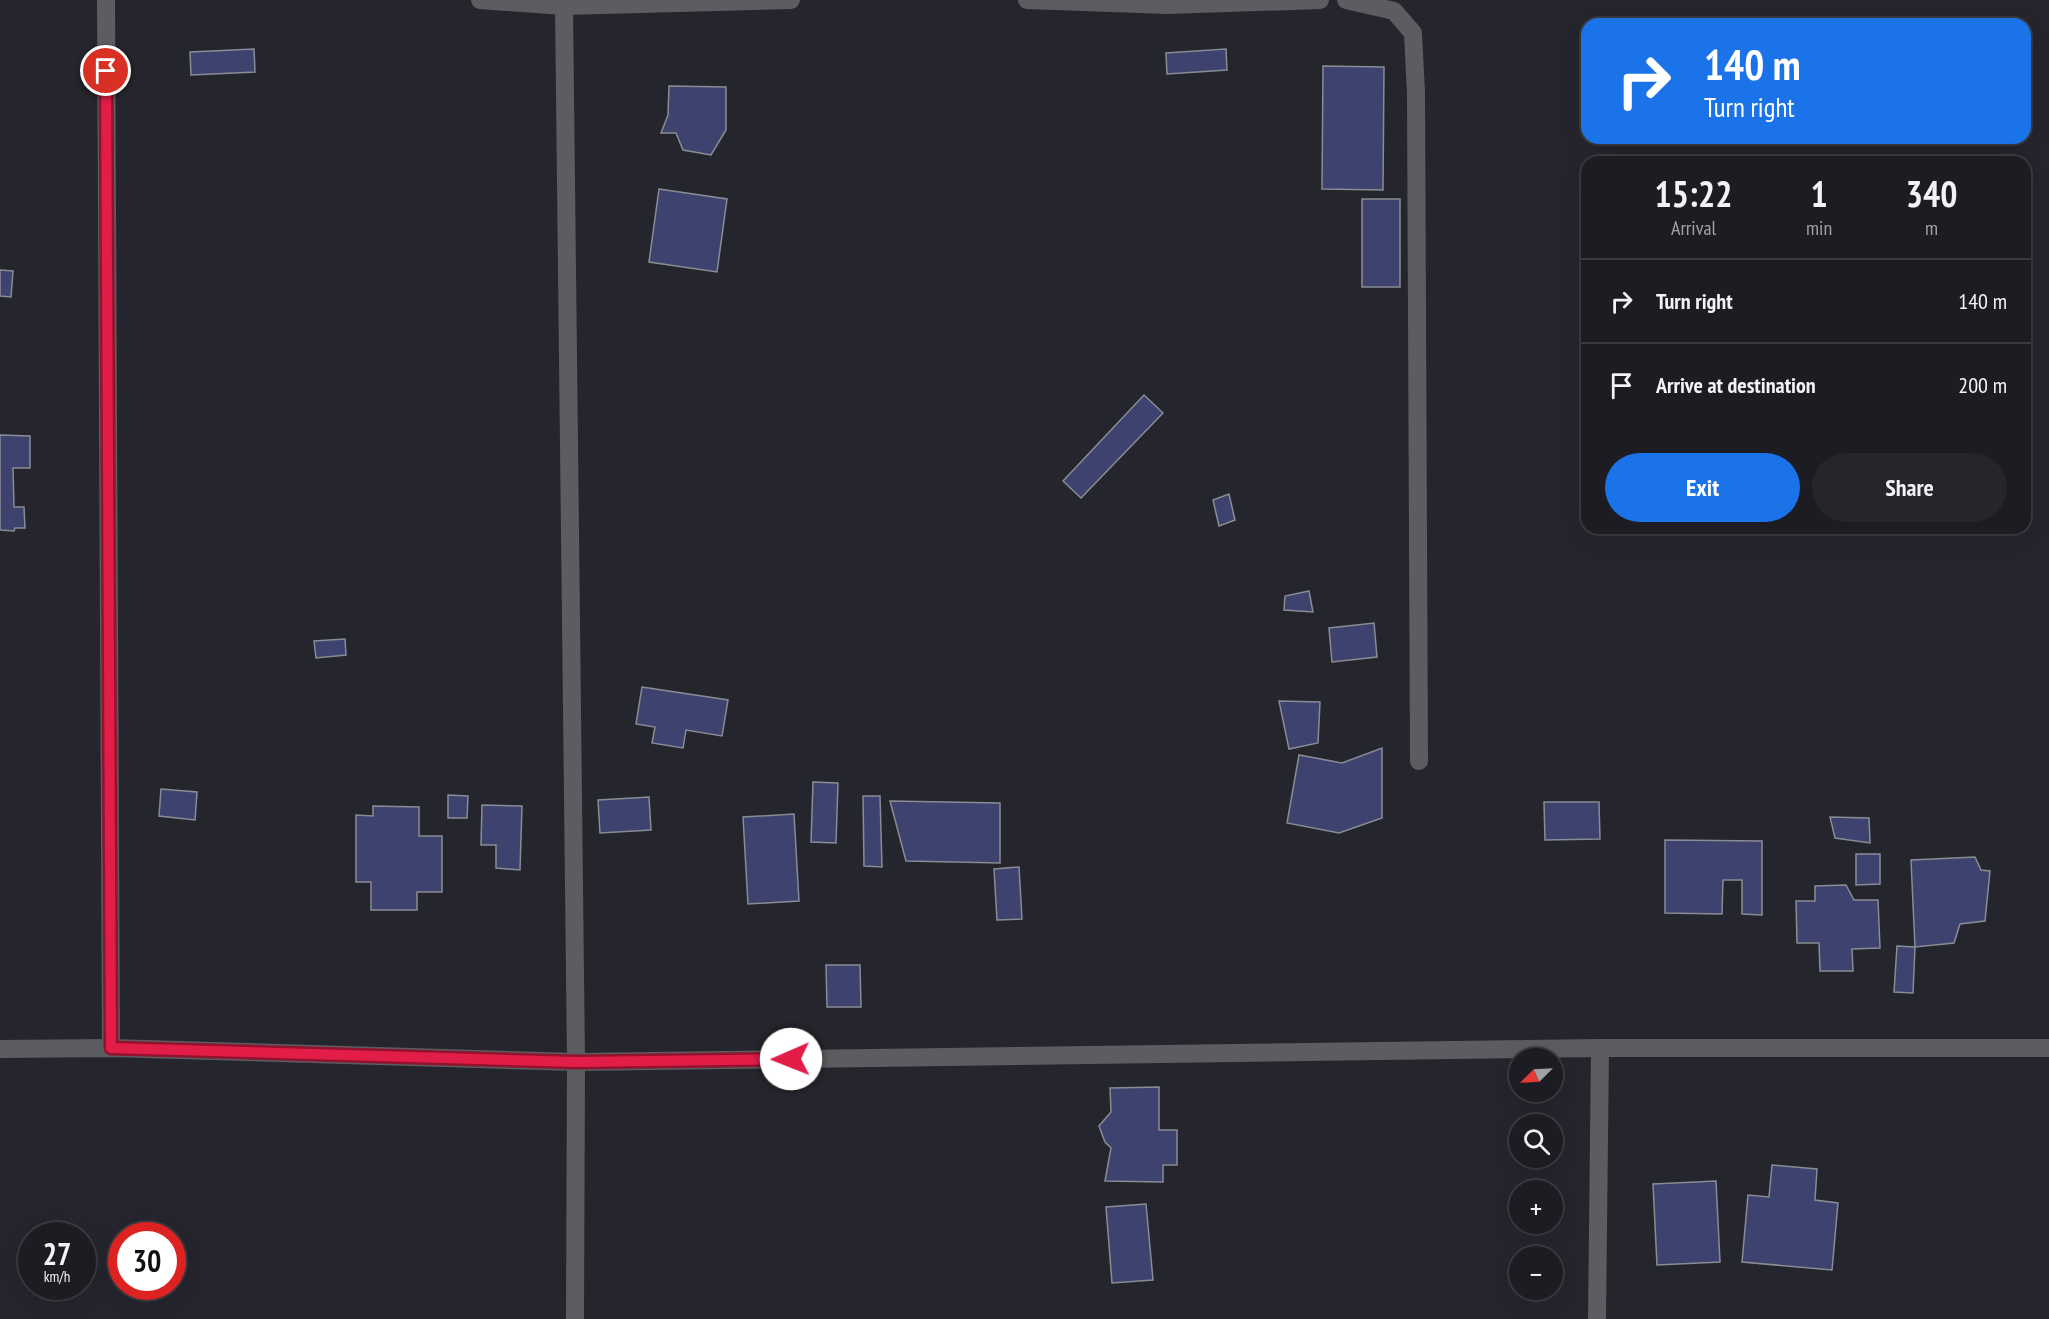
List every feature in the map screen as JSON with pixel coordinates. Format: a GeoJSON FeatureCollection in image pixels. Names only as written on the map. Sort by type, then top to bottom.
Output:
{"type":"FeatureCollection","features":[{"type":"Feature","properties":{"kind":"street"},"geometry":{"type":"LineString","coordinates":[[106,0],[111,1048]]}},
{"type":"Feature","properties":{"kind":"street"},"geometry":{"type":"LineString","coordinates":[[480,0],[564,6],[791,0]]}},
{"type":"Feature","properties":{"kind":"street"},"geometry":{"type":"LineString","coordinates":[[1027,0],[1167,5],[1320,0]]}},
{"type":"Feature","properties":{"kind":"street"},"geometry":{"type":"LineString","coordinates":[[1346,0],[1394,11],[1413,33],[1416,93],[1419,761]]}},
{"type":"Feature","properties":{"kind":"street"},"geometry":{"type":"LineString","coordinates":[[564,6],[576,1062],[575,1319]]}},
{"type":"Feature","properties":{"kind":"street"},"geometry":{"type":"LineString","coordinates":[[0,1049],[111,1048],[576,1062],[1600,1048],[2049,1048]]}},
{"type":"Feature","properties":{"kind":"street"},"geometry":{"type":"LineString","coordinates":[[1597,1319],[1600,1048]]}},
{"type":"Feature","properties":{"kind":"building"},"geometry":{"type":"Polygon","coordinates":[[[254,49],[255,72],[191,75],[190,52],[254,49]]]}},
{"type":"Feature","properties":{"kind":"building"},"geometry":{"type":"Polygon","coordinates":[[[1226,49],[1227,70],[1167,74],[1166,53],[1226,49]]]}},
{"type":"Feature","properties":{"kind":"building"},"geometry":{"type":"Polygon","coordinates":[[[1323,66],[1384,67],[1383,190],[1322,189],[1323,66]]]}},
{"type":"Feature","properties":{"kind":"building"},"geometry":{"type":"Polygon","coordinates":[[[669,86],[726,87],[726,130],[711,155],[683,150],[676,133],[661,133],[668,115],[669,86]]]}},
{"type":"Feature","properties":{"kind":"building"},"geometry":{"type":"Polygon","coordinates":[[[659,189],[727,199],[717,272],[649,262],[659,189]]]}},
{"type":"Feature","properties":{"kind":"building"},"geometry":{"type":"Polygon","coordinates":[[[1362,199],[1400,199],[1400,287],[1362,287],[1362,199]]]}},
{"type":"Feature","properties":{"kind":"building"},"geometry":{"type":"Polygon","coordinates":[[[0,270],[13,271],[11,297],[0,296],[0,270]]]}},
{"type":"Feature","properties":{"kind":"building"},"geometry":{"type":"Polygon","coordinates":[[[1144,395],[1163,413],[1081,498],[1063,481],[1144,395]]]}},
{"type":"Feature","properties":{"kind":"building"},"geometry":{"type":"Polygon","coordinates":[[[0,435],[30,436],[30,468],[13,468],[14,507],[24,507],[25,528],[15,528],[14,531],[0,530],[0,435]]]}},
{"type":"Feature","properties":{"kind":"building"},"geometry":{"type":"Polygon","coordinates":[[[1229,494],[1235,520],[1219,526],[1213,500],[1229,494]]]}},
{"type":"Feature","properties":{"kind":"building"},"geometry":{"type":"Polygon","coordinates":[[[1309,591],[1313,612],[1284,610],[1285,596],[1309,591]]]}},
{"type":"Feature","properties":{"kind":"building"},"geometry":{"type":"Polygon","coordinates":[[[1374,623],[1377,657],[1332,662],[1329,628],[1374,623]]]}},
{"type":"Feature","properties":{"kind":"building"},"geometry":{"type":"Polygon","coordinates":[[[345,639],[346,655],[316,658],[314,641],[345,639]]]}},
{"type":"Feature","properties":{"kind":"building"},"geometry":{"type":"Polygon","coordinates":[[[642,687],[728,700],[722,736],[686,730],[683,748],[652,743],[655,727],[636,724],[642,687]]]}},
{"type":"Feature","properties":{"kind":"building"},"geometry":{"type":"Polygon","coordinates":[[[1279,701],[1320,702],[1318,743],[1289,749],[1279,701]]]}},
{"type":"Feature","properties":{"kind":"building"},"geometry":{"type":"Polygon","coordinates":[[[1382,748],[1382,818],[1339,833],[1287,823],[1299,755],[1342,763],[1382,748]]]}},
{"type":"Feature","properties":{"kind":"building"},"geometry":{"type":"Polygon","coordinates":[[[813,782],[838,783],[836,843],[811,842],[813,782]]]}},
{"type":"Feature","properties":{"kind":"building"},"geometry":{"type":"Polygon","coordinates":[[[161,789],[197,792],[195,820],[159,816],[161,789]]]}},
{"type":"Feature","properties":{"kind":"building"},"geometry":{"type":"Polygon","coordinates":[[[448,795],[468,796],[467,818],[448,818],[448,795]]]}},
{"type":"Feature","properties":{"kind":"building"},"geometry":{"type":"Polygon","coordinates":[[[863,796],[880,796],[882,867],[864,866],[863,796]]]}},
{"type":"Feature","properties":{"kind":"building"},"geometry":{"type":"Polygon","coordinates":[[[649,797],[651,830],[600,833],[598,800],[649,797]]]}},
{"type":"Feature","properties":{"kind":"building"},"geometry":{"type":"Polygon","coordinates":[[[890,801],[1000,803],[1000,863],[906,861],[890,801]]]}},
{"type":"Feature","properties":{"kind":"building"},"geometry":{"type":"Polygon","coordinates":[[[1544,802],[1599,802],[1600,839],[1545,840],[1544,802]]]}},
{"type":"Feature","properties":{"kind":"building"},"geometry":{"type":"Polygon","coordinates":[[[482,805],[522,806],[520,870],[496,868],[496,845],[481,845],[482,805]]]}},
{"type":"Feature","properties":{"kind":"building"},"geometry":{"type":"Polygon","coordinates":[[[373,806],[419,807],[419,836],[442,836],[442,892],[417,892],[417,910],[371,910],[371,882],[356,882],[356,815],[373,816],[373,806]]]}},
{"type":"Feature","properties":{"kind":"building"},"geometry":{"type":"Polygon","coordinates":[[[794,814],[799,901],[748,904],[743,817],[794,814]]]}},
{"type":"Feature","properties":{"kind":"building"},"geometry":{"type":"Polygon","coordinates":[[[1830,817],[1869,818],[1870,843],[1835,838],[1830,817]]]}},
{"type":"Feature","properties":{"kind":"building"},"geometry":{"type":"Polygon","coordinates":[[[1665,840],[1762,841],[1762,915],[1742,914],[1742,880],[1723,880],[1722,914],[1665,913],[1665,840]]]}},
{"type":"Feature","properties":{"kind":"building"},"geometry":{"type":"Polygon","coordinates":[[[1856,854],[1880,854],[1880,884],[1856,885],[1856,854]]]}},
{"type":"Feature","properties":{"kind":"building"},"geometry":{"type":"Polygon","coordinates":[[[1975,857],[1981,870],[1990,871],[1985,921],[1960,924],[1954,943],[1915,947],[1911,860],[1975,857]]]}},
{"type":"Feature","properties":{"kind":"building"},"geometry":{"type":"Polygon","coordinates":[[[1019,867],[1022,919],[997,920],[994,869],[1019,867]]]}},
{"type":"Feature","properties":{"kind":"building"},"geometry":{"type":"Polygon","coordinates":[[[1846,885],[1854,900],[1878,900],[1880,948],[1852,949],[1853,971],[1820,971],[1819,943],[1797,943],[1796,901],[1815,901],[1815,886],[1846,885]]]}},
{"type":"Feature","properties":{"kind":"building"},"geometry":{"type":"Polygon","coordinates":[[[1897,946],[1915,947],[1913,993],[1894,992],[1897,946]]]}},
{"type":"Feature","properties":{"kind":"building"},"geometry":{"type":"Polygon","coordinates":[[[826,965],[860,965],[861,1007],[827,1007],[826,965]]]}},
{"type":"Feature","properties":{"kind":"building"},"geometry":{"type":"Polygon","coordinates":[[[1159,1087],[1159,1130],[1177,1130],[1177,1165],[1163,1165],[1163,1182],[1105,1181],[1111,1148],[1105,1142],[1099,1126],[1111,1112],[1110,1088],[1159,1087]]]}},
{"type":"Feature","properties":{"kind":"building"},"geometry":{"type":"Polygon","coordinates":[[[1772,1165],[1817,1169],[1815,1200],[1838,1203],[1832,1270],[1742,1262],[1748,1195],[1769,1197],[1772,1165]]]}},
{"type":"Feature","properties":{"kind":"building"},"geometry":{"type":"Polygon","coordinates":[[[1716,1181],[1720,1262],[1657,1265],[1653,1184],[1716,1181]]]}},
{"type":"Feature","properties":{"kind":"building"},"geometry":{"type":"Polygon","coordinates":[[[1146,1204],[1153,1280],[1112,1283],[1106,1207],[1146,1204]]]}},
{"type":"Feature","properties":{"kind":"route"},"geometry":{"type":"LineString","coordinates":[[106,71],[111,1048],[576,1062],[791,1059]]}}]}
